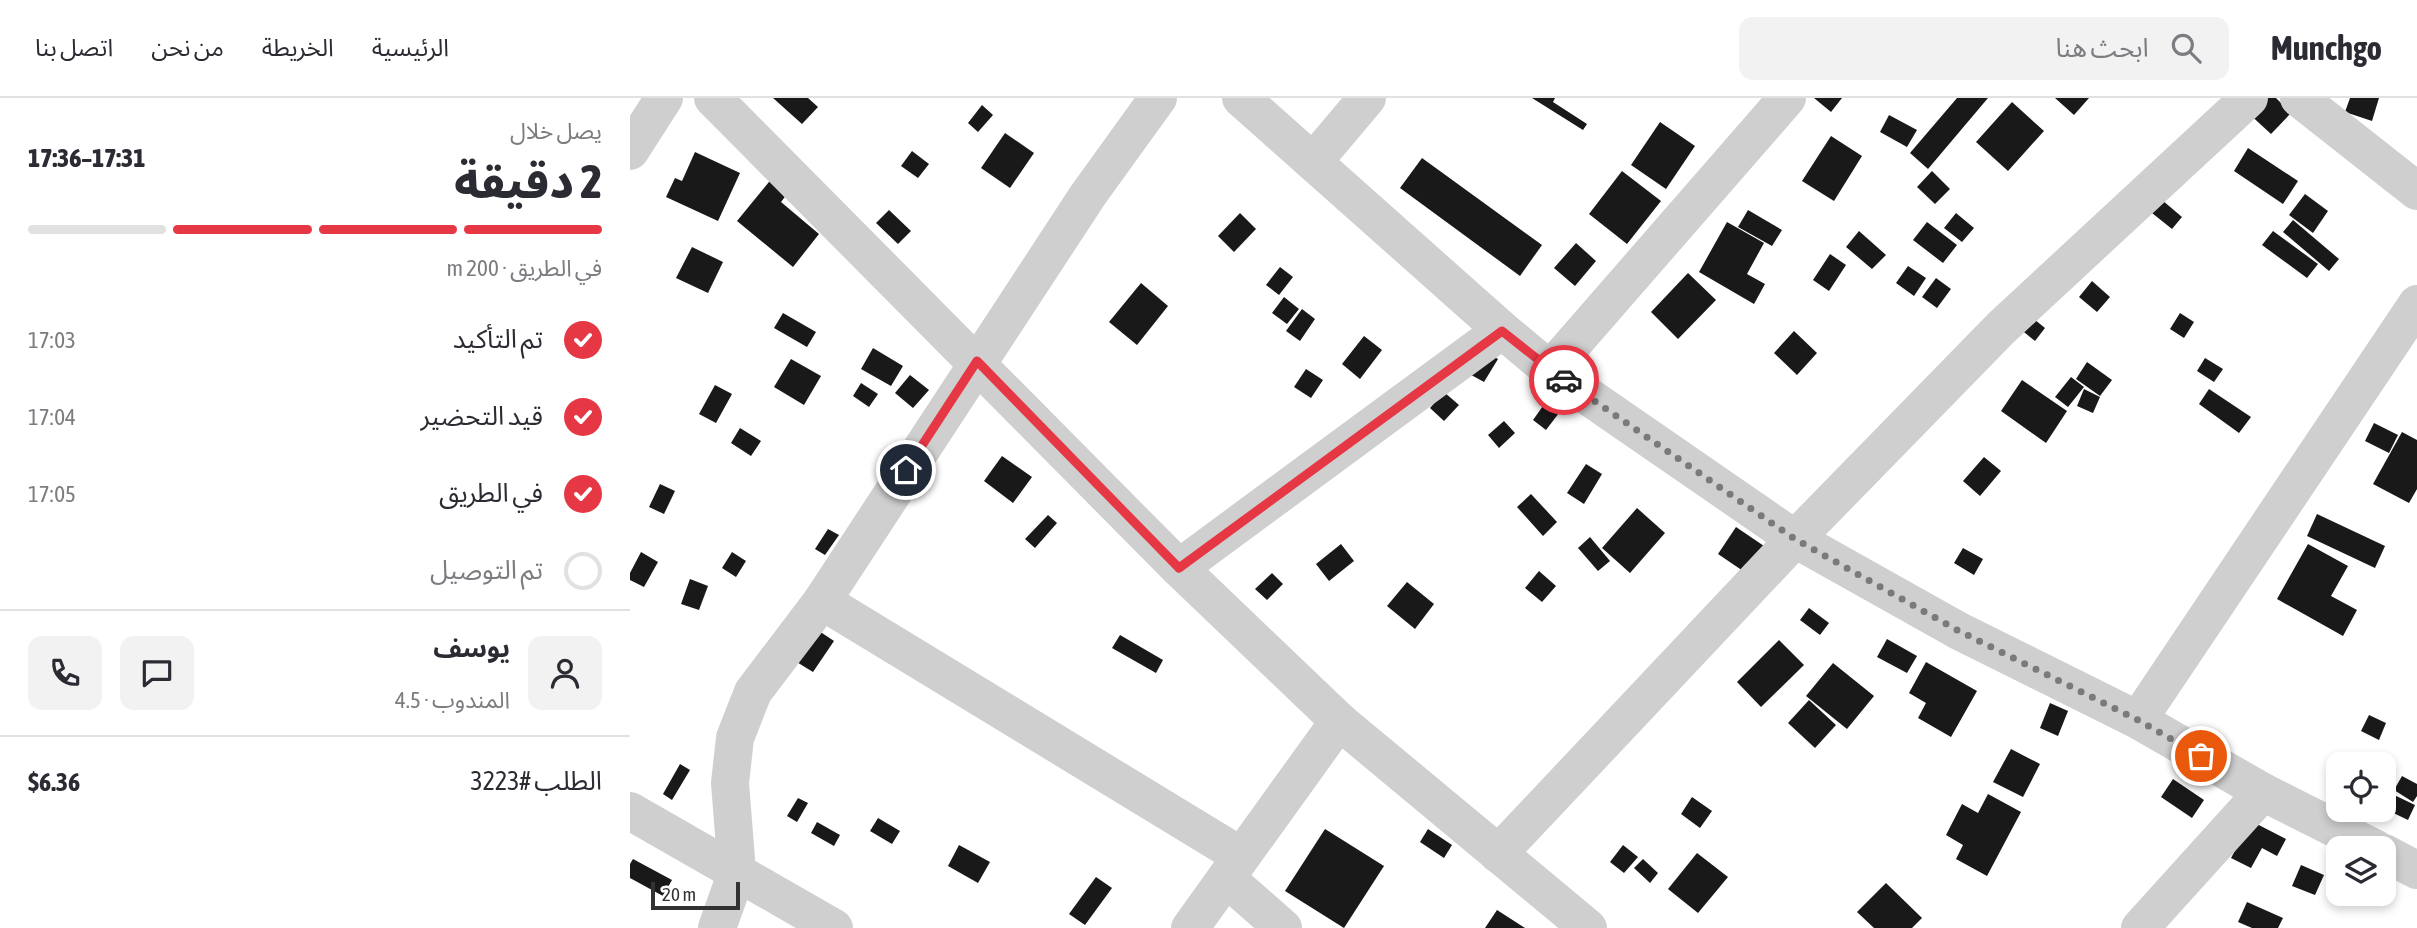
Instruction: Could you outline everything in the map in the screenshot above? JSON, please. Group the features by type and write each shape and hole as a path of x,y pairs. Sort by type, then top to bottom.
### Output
{"street":[{"path":"630,151 664,98"},
{"path":"713,98 977,361 1179,568 1339,721 1588,928"},
{"path":"717,928 737,872 730,783 735,738 753,692 822,601 977,361 1088,195 1158,98"},
{"path":"1241,98 1502,331 1550,370 1795,539 1959,631 2138,720 2263,792 2399,855"},
{"path":"1312,162 1367,98"},
{"path":"1550,370 1787,98"},
{"path":"2299,98 2417,191"},
{"path":"1499,855 1795,539 2001,327 2229,104"},
{"path":"2138,720 2417,304"},
{"path":"1179,568 1502,331"},
{"path":"822,601 1234,867 1283,928"},
{"path":"1190,928 1339,721"},
{"path":"2140,928 2263,792"},
{"path":"630,811 834,928"}],"building":[{"path":"773,98 808,98 818,107 802,124"},
{"path":"1532,98 1555,98 1553,102 1587,124 1583,130"},
{"path":"1814,98 1842,98 1831,112"},
{"path":"1957,98 1988,98 1928,169 1910,153"},
{"path":"2055,98 2089,98 2074,115"},
{"path":"2259,98 2276,98 2291,113 2271,134 2246,111"},
{"path":"2350,98 2379,98 2372,121 2345,112"},
{"path":"2012,102 2044,131 2008,171 1976,142"},
{"path":"982,105 993,115 978,132 968,123"},
{"path":"1889,115 1917,130 1907,147 1880,132"},
{"path":"1660,122 1695,146 1666,189 1631,165"},
{"path":"1005,133 1034,153 1010,188 981,168"},
{"path":"1831,136 1862,156 1834,201 1802,181"},
{"path":"2248,148 2298,181 2283,204 2234,171"},
{"path":"912,151 929,164 918,178 901,166"},
{"path":"695,152 740,173 718,221 666,197 675,178 682,181"},
{"path":"1422,158 1542,245 1520,276 1400,188"},
{"path":"1622,171 1661,201 1627,244 1589,214"},
{"path":"1932,171 1950,189 1935,204 1917,187"},
{"path":"773,177 790,190 781,202 819,234 793,267 737,221"},
{"path":"2305,194 2328,211 2313,233 2289,215"},
{"path":"2162,200 2182,217 2172,229 2152,213"},
{"path":"889,210 911,231 898,244 876,223"},
{"path":"1748,210 1782,230 1772,246 1738,227"},
{"path":"1240,213 1256,229 1234,252 1218,236"},
{"path":"1956,213 1974,228 1962,242 1944,228"},
{"path":"2293,220 2339,259 2329,271 2283,232"},
{"path":"1727,222 1764,243 1747,274 1765,284 1754,304 1699,272"},
{"path":"1927,222 1957,245 1943,263 1913,240"},
{"path":"1859,231 1886,255 1872,269 1846,247"},
{"path":"2273,231 2318,264 2307,278 2262,245"},
{"path":"1576,243 1596,261 1575,286 1554,268"},
{"path":"692,247 723,262 708,293 676,278"},
{"path":"1830,254 1846,265 1829,291 1813,280"},
{"path":"1908,266 1926,278 1914,296 1896,283"},
{"path":"1280,267 1293,277 1279,295 1266,285"},
{"path":"1688,273 1716,300 1678,339 1651,312"},
{"path":"1936,278 1951,289 1937,308 1922,297"},
{"path":"2092,281 2110,297 2097,312 2079,297"},
{"path":"1141,283 1168,306 1137,345 1109,322"},
{"path":"1284,297 1299,309 1287,324 1272,313"},
{"path":"1302,309 1315,319 1300,341 1286,331"},
{"path":"783,313 816,332 807,347 774,328"},
{"path":"2180,313 2194,322 2184,338 2170,329"},
{"path":"2029,315 2045,328 2035,341 2019,328"},
{"path":"1794,331 1817,353 1797,375 1774,353"},
{"path":"1364,336 1382,350 1360,379 1342,364"},
{"path":"873,348 903,366 891,386 861,369"},
{"path":"1478,348 1498,359 1484,382 1464,371"},
{"path":"2205,358 2223,369 2214,382 2197,371"},
{"path":"791,359 821,376 804,405 774,387"},
{"path":"2087,362 2112,380 2100,396 2076,379"},
{"path":"1306,369 1323,380 1311,398 1294,387"},
{"path":"910,375 929,390 913,408 895,393"},
{"path":"2071,377 2084,387 2068,407 2055,397"},
{"path":"2022,380 2067,411 2046,443 2001,411"},
{"path":"861,383 878,394 869,407 853,396"},
{"path":"715,385 732,394 716,423 699,414"},
{"path":"2084,389 2100,397 2093,413 2077,406"},
{"path":"2209,389 2251,417 2239,433 2199,404"},
{"path":"1444,392 1459,405 1444,421 1430,408"},
{"path":"1548,399 1562,409 1546,430 1533,420"},
{"path":"1504,421 1515,433 1499,448 1488,435"},
{"path":"2374,423 2398,435 2389,453 2365,441"},
{"path":"740,428 761,441 751,456 731,443"},
{"path":"2402,432 2417,440 2417,489 2409,503 2373,484"},
{"path":"1002,456 1032,477 1013,503 984,481"},
{"path":"1984,457 2001,471 1980,496 1963,481"},
{"path":"1586,464 1602,474 1584,504 1567,493"},
{"path":"660,484 675,491 664,514 649,507"},
{"path":"1531,494 1557,522 1543,536 1517,507"},
{"path":"1637,508 1665,533 1630,573 1602,548"},
{"path":"2317,514 2385,546 2375,568 2307,536"},
{"path":"1048,515 1057,523 1035,548 1025,539"},
{"path":"1736,527 1764,546 1746,573 1718,554"},
{"path":"828,529 839,535 825,555 815,549"},
{"path":"1590,537 1610,561 1598,571 1578,548"},
{"path":"1341,544 1354,561 1329,581 1316,564"},
{"path":"2308,544 2348,566 2331,596 2357,610 2343,636 2277,599"},
{"path":"1963,548 1983,559 1974,575 1954,563"},
{"path":"641,552 658,562 644,587 630,580 630,573"},
{"path":"732,552 746,561 736,577 722,568"},
{"path":"1539,571 1556,586 1542,602 1525,588"},
{"path":"1272,573 1283,584 1267,600 1255,589"},
{"path":"690,579 708,586 699,610 681,604"},
{"path":"1407,582 1434,604 1415,629 1387,606"},
{"path":"1809,608 1829,623 1820,635 1800,620"},
{"path":"816,629 834,641 813,672 795,661"},
{"path":"1120,635 1163,660 1156,673 1112,648"},
{"path":"1887,639 1917,656 1907,673 1877,657"},
{"path":"1779,640 1804,665 1761,707 1737,682"},
{"path":"1926,662 1977,691 1951,737 1918,718 1926,703 1909,693"},
{"path":"1833,663 1874,696 1847,729 1806,696"},
{"path":"1809,700 1836,725 1815,748 1788,723"},
{"path":"2050,703 2068,711 2058,736 2040,728"},
{"path":"2369,715 2386,723 2379,740 2361,731"},
{"path":"2011,749 2040,764 2023,797 1993,782"},
{"path":"680,764 690,770 672,800 663,794"},
{"path":"2402,776 2417,784 2417,796 2413,802 2396,791"},
{"path":"2173,779 2204,800 2192,818 2161,797"},
{"path":"1988,794 2021,812 1987,876 1956,859 1963,845 1946,835 1962,804 1978,813"},
{"path":"2396,796 2415,805 2408,820 2396,814"},
{"path":"1692,797 1712,811 1700,828 1681,814"},
{"path":"798,798 808,803 797,822 787,816"},
{"path":"878,818 900,831 892,844 870,831"},
{"path":"2251,821 2286,839 2277,856 2262,848 2251,868 2231,858"},
{"path":"817,822 840,835 834,846 811,833"},
{"path":"1325,829 1384,866 1344,928 1285,891"},
{"path":"1428,829 1452,845 1444,858 1420,842"},
{"path":"959,845 990,862 978,883 948,866"},
{"path":"1623,845 1638,857 1624,873 1610,862"},
{"path":"1697,853 1728,877 1698,913 1668,889"},
{"path":"633,859 672,880 663,896 630,878 630,864"},
{"path":"1643,859 1658,873 1650,883 1634,868"},
{"path":"2301,865 2324,875 2315,895 2292,886"},
{"path":"1096,877 1112,888 1085,925 1069,914"},
{"path":"1886,883 1922,918 1912,928 1874,928 1857,912"},
{"path":"2247,902 2283,918 2278,928 2252,928 2238,922"},
{"path":"1497,910 1525,928 1485,928"}],"way so far":[{"path":"1564,380 1795,539 1959,631 2138,720 2201,756"}],"route":[{"path":"906,470 977,361 1179,568 1502,331 1564,380"}]}
